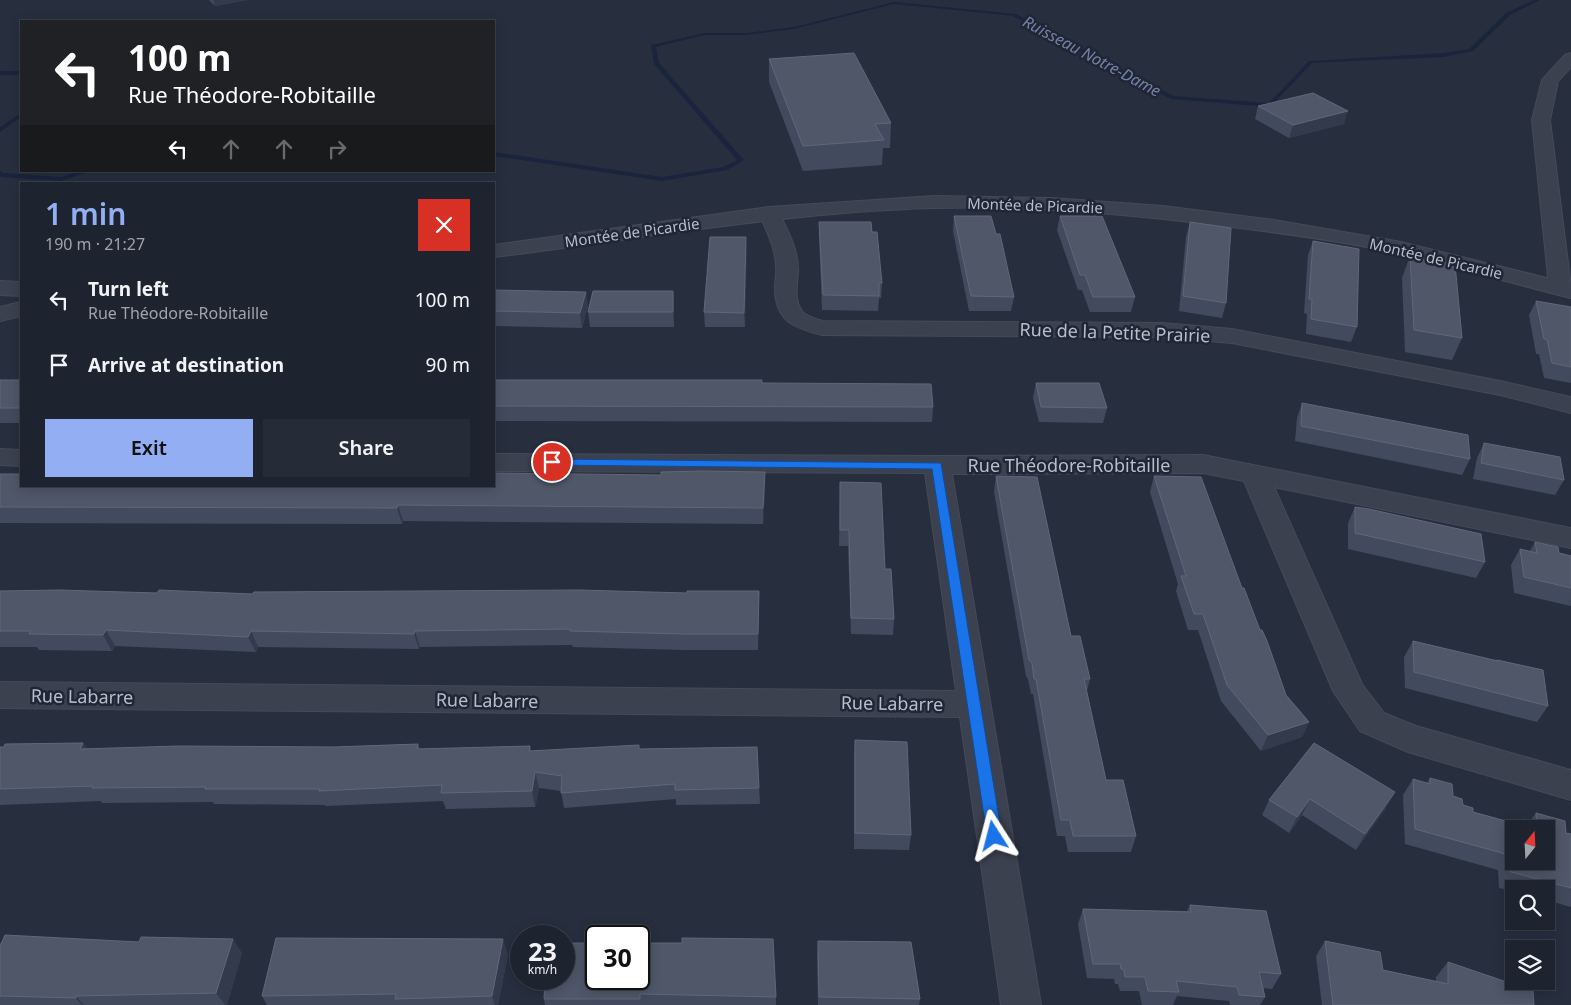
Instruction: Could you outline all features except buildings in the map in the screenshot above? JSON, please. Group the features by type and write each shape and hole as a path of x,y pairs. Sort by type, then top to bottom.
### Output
{"street":[{"path":"1565,289 1541,120 1550,80 1571,58"},
{"name":"Montée de Picardie","path":"495,251 769,213 935,202 1051,204 1163,212 1274,226 1401,248 1565,289"},
{"name":"Rue de la Petite Prairie","path":"769,213 784,248 788,266 786,287 788,310 800,323 822,328 1162,330 1232,336 1508,390 1571,405"},
{"path":"0,288 20,289"},
{"path":"0,314 20,309"},
{"path":"0,458 20,458"},
{"name":"Rue Théodore-Robitaille","path":"495,462 937,465 1203,464 1571,538"},
{"path":"937,465 1021,1005"},
{"path":"1254,473 1349,691 1372,722 1408,738 1571,785"},
{"name":"Rue Labarre","path":"0,695 974,704"}],"waterway":[{"name":"Ruisseau Notre-Dame","path":"495,154 662,179 725,169 741,160 656,63 653,46 704,34 746,34 794,28 894,3 1014,15 1173,98 1270,105 1311,62 1444,55 1471,50 1508,14 1538,0"},
{"name":"Ruisseau Notre-Dame","path":"0,73 20,73"},
{"name":"Ruisseau Notre-Dame","path":"0,130 20,116"},
{"name":"Ruisseau Notre-Dame","path":"0,173 2,175 61,179 84,172"}],"route":[{"path":"552,462 937,465 994,836"}]}
